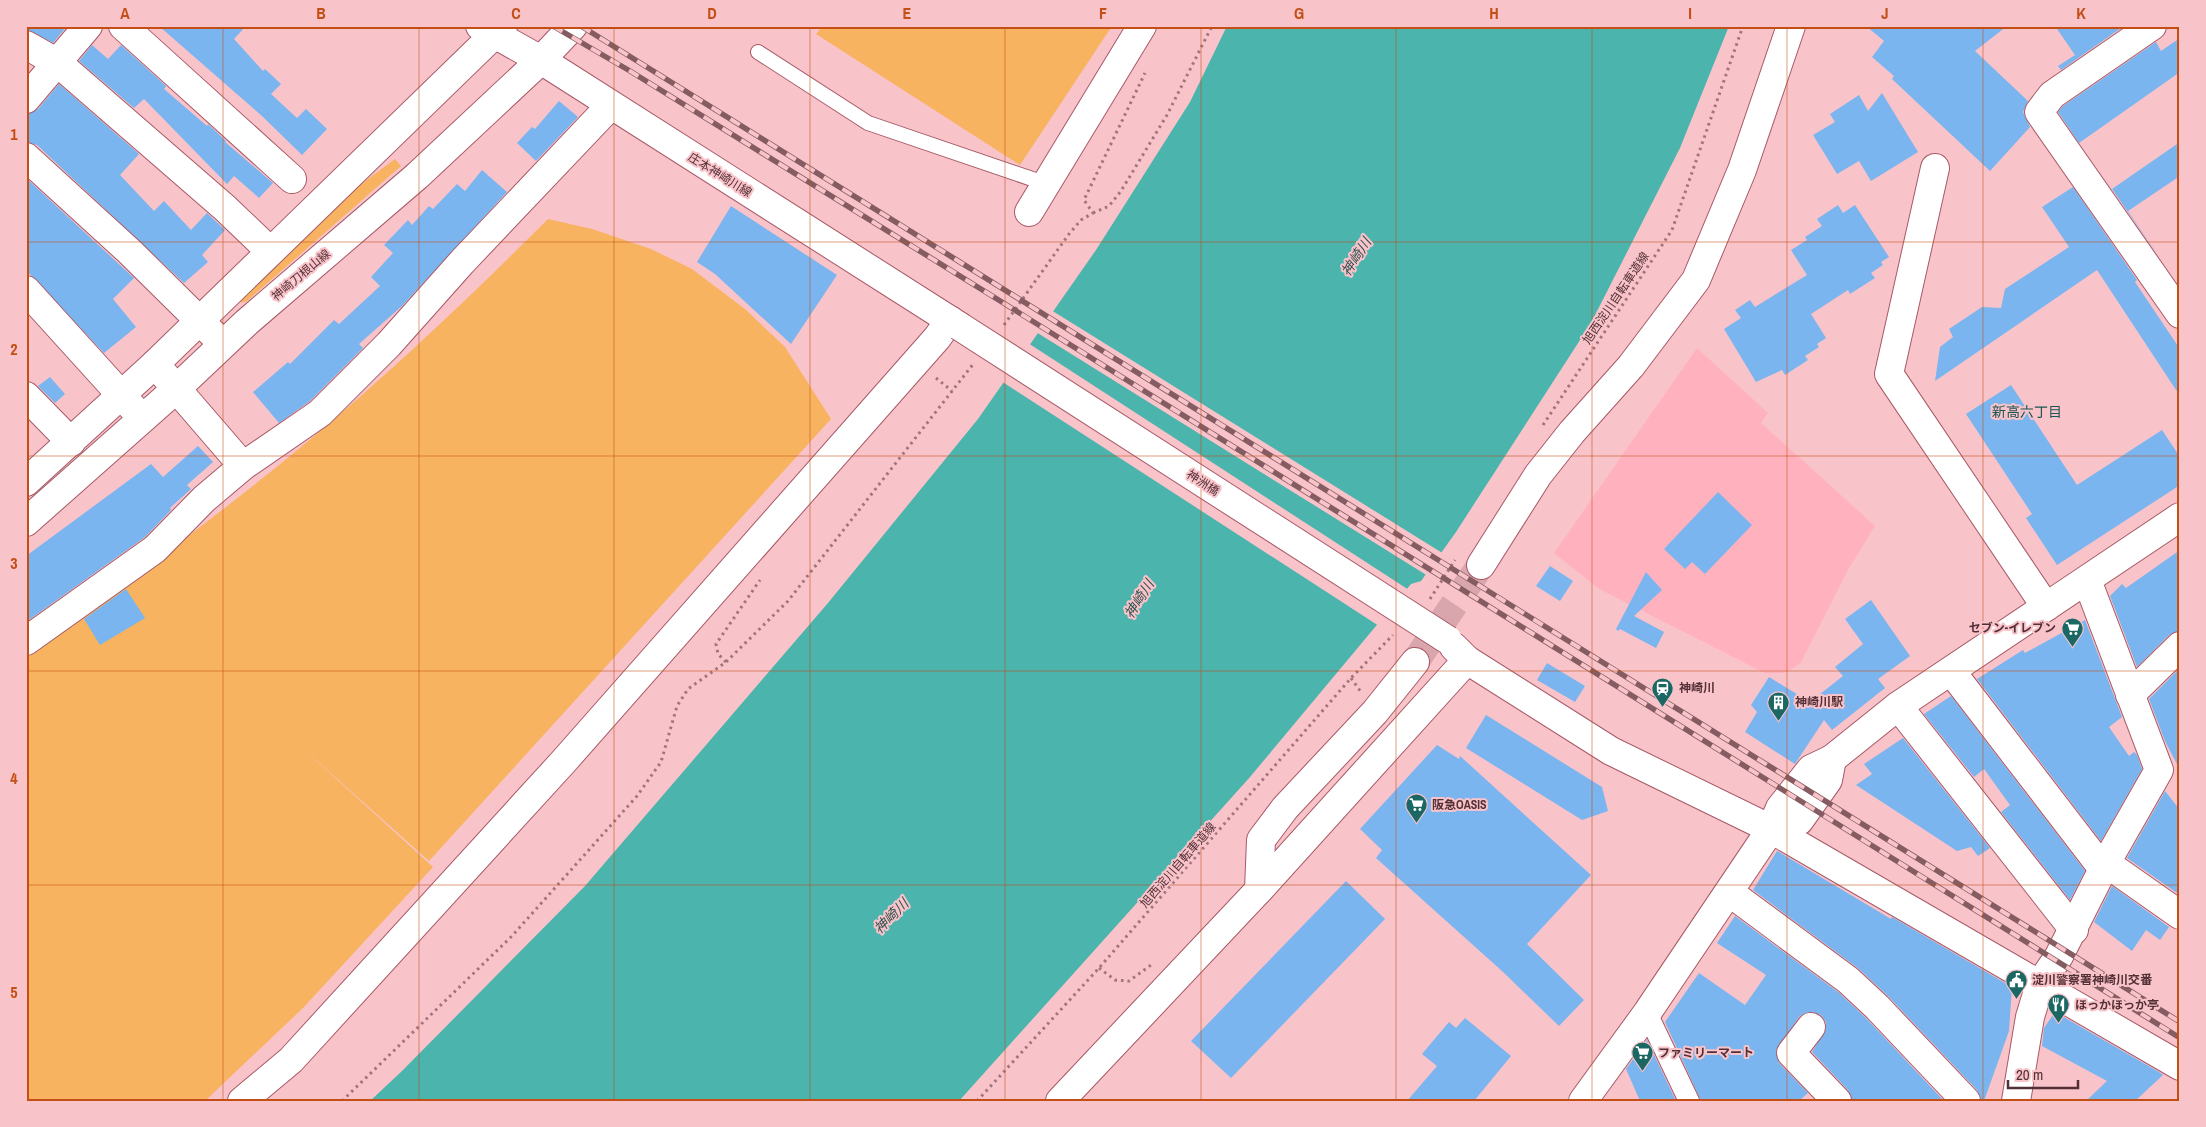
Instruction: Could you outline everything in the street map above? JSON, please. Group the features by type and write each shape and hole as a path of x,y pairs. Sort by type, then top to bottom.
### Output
{"street":[{"path":"26,99 88,26"},
{"path":"123,26 292,179"},
{"name":"神崎刀根山線","path":"26,522 175,390 223,344 417,176 541,60 572,26"},
{"path":"1029,212 1142,26"},
{"path":"1481,565 1538,475 1572,432 1631,366 1696,280 1742,170 1791,26"},
{"path":"2152,26 2052,95 2039,112 2180,314"},
{"path":"26,482 155,364 493,29"},
{"name":"庄本神崎川線","path":"493,29 954,323"},
{"path":"26,45 58,63 226,208 270,251"},
{"path":"26,641 155,549 204,499 243,466 320,413 389,344 462,262 611,105"},
{"path":"26,157 130,252 223,344"},
{"path":"1935,168 1889,374 2046,607"},
{"path":"26,290 142,418"},
{"path":"242,1101 291,1060 557,769 937,338 954,323"},
{"name":"神洲橋","path":"954,323 1448,640 1467,660 1611,751 1771,829 2180,1066"},
{"path":"155,364 175,390 243,466"},
{"path":"26,396 71,442"},
{"path":"1591,1096 1771,829 1780,808 1810,769 1832,759 1898,706 2180,517"},
{"path":"2016,1101 2030,1017 2040,984 2060,956 2104,866 2158,770 2086,580"},
{"path":"2130,695 2180,646"},
{"path":"1060,1101 1258,890 1467,660"},
{"path":"1258,890 1260,840 1285,808 1375,712 1416,662"},
{"path":"1951,671 2104,866 2179,914"},
{"path":"1898,706 2074,930"},
{"path":"1728,892 1848,980 1877,1007 1966,1101"},
{"path":"1646,1013 1689,1101"},
{"path":"1811,1028 1791,1053 1827,1098"}],"lane":[{"path":"758,52 868,123 1047,184"}],"path":[{"path":"1001,329 1081,220 1109,206 1121,191 1167,115 1212,26"},
{"name":"旭西淀川自転車道線","path":"1540,428 1672,230 1742,26"},
{"path":"1094,213 1084,200 1148,68"},
{"path":"342,1101 512,936 637,796 661,762 677,706 688,689 726,662 788,601 977,360"},
{"path":"930,384 936,378 952,392"},
{"name":"旭西淀川自転車道線","path":"977,1101 1099,968 1351,678 1390,638"},
{"path":"1099,968 1115,980 1129,981 1142,973 1156,960"}],"shaded area":[{"path":"823,26 1112,26 1020,165 816,34"},
{"path":"395,159 401,166 247,301 241,303 241,298 353,190"},
{"path":"548,219 592,229 651,249 692,269 745,309 785,347 831,419 429,861 297,743 433,867 303,1008 205,1101 26,1101 26,654 169,551 307,442 430,333"},
{"path":"1697,348 1768,413 1761,423 1875,526 1849,568 1800,664 1784,673 1765,673 1599,589 1554,553"}],"water":[{"name":"神崎川","path":"1227,26 1729,26 1680,148 1591,323 1456,532 1421,581 1411,584 1250,777 959,1101 370,1101 585,886 828,603 978,419 1096,250 1190,102"}],"pier":[{"path":"1051,310 1444,554 1428,576 1036,332"},
{"path":"1028,343 1409,590 1379,626 1001,381"}],"building":[{"path":"26,26 67,26 53,43 26,29"},
{"path":"159,26 246,26 234,39 263,71 265,69 281,84 271,94 297,118 306,109 327,129 302,155 262,116"},
{"path":"1866,26 2007,26 1975,51 2028,101 2023,112 2030,127 1990,171 1892,79 1894,76 1872,57 1884,41"},
{"path":"2055,26 2124,26 2061,70 2058,66 2075,55"},
{"path":"2180,38 2180,72 2079,143 2058,112 2063,106 2156,42 2161,51"},
{"path":"92,45 108,59 121,45 166,86 164,89 207,126 208,124 225,142 273,183 259,198 234,176 227,184 144,99 134,108 79,61"},
{"path":"59,84 139,154 120,175 154,211 164,201 191,230 207,213 225,230 202,255 208,262 184,283 37,145 26,142 26,114 38,109"},
{"path":"1882,93 1918,152 1871,181 1859,161 1837,174 1813,135 1835,122 1830,114 1859,95 1868,111"},
{"path":"559,101 578,117 536,161 517,143 532,127 535,129"},
{"path":"2180,142 2180,176 2128,211 2163,263 2112,189"},
{"path":"482,170 507,192 402,306 359,344 363,348 310,401 279,423 253,392 288,362 290,364 334,320 339,324 380,286 371,277 393,253 384,245 408,220 412,225 429,206 433,209 457,184 465,191"},
{"path":"26,178 134,278 113,299 136,327 104,353 26,270"},
{"path":"2073,187 2137,280 2135,282 2180,349 2180,396 2097,270 1935,381 1940,347 1953,337 1949,329 1982,307 2001,308 2005,289 2069,247 2042,207"},
{"path":"1838,205 1843,213 1855,205 1889,257 1881,262 1883,265 1871,273 1875,278 1850,294 1848,290 1811,314 1826,338 1817,344 1819,347 1805,356 1808,360 1785,375 1782,370 1756,382 1724,329 1741,318 1735,310 1750,300 1755,307 1807,275 1791,250 1807,240 1805,237 1822,226 1817,219"},
{"path":"731,206 837,275 791,344 715,274 697,262"},
{"path":"50,377 65,394 55,403 38,386"},
{"path":"2011,385 2077,485 2162,430 2180,457 2180,485 2057,565 2026,518 2032,514 1966,414"},
{"path":"198,446 213,462 187,485 191,489 170,508 171,510 145,537 26,622 26,556 151,464 163,477"},
{"path":"1718,492 1752,525 1705,574 1692,562 1685,569 1664,549"},
{"path":"2180,550 2180,631 2169,635 2137,667 2110,596 2122,584 2126,588"},
{"path":"1550,566 1573,581 1560,601 1536,586"},
{"path":"1646,572 1662,590 1634,616 1664,632 1656,648 1620,629 1618,631 1616,629"},
{"path":"126,589 145,618 100,645 84,619"},
{"path":"1871,600 1910,656 1878,679 1885,688 1832,730 1824,720 1795,764 1745,732 1757,712 1751,705 1769,677 1810,702 1843,676 1835,667 1863,644 1845,619"},
{"path":"2085,620 2122,717 2109,727 2129,756 2134,752 2137,755 2142,769 2101,841 1977,679 2023,650 2025,653"},
{"path":"1547,663 1585,686 1575,702 1537,680"},
{"path":"2180,668 2180,770 2165,741 2149,699"},
{"path":"1951,696 2085,871 2070,900 2001,812 2010,805 1984,769 1974,777 1924,714"},
{"path":"1486,715 1602,787 1608,811 1582,820 1466,748"},
{"path":"1903,738 1990,848 1978,856 1971,847 1957,851 1856,785 1872,774 1864,764"},
{"path":"1437,745 1459,759 1460,756 1591,875 1527,944 1584,1000 1559,1026 1502,971 1376,858 1382,850 1360,829"},
{"path":"2165,791 2180,810 2180,895 2127,858"},
{"path":"1777,851 1891,919 1892,917 2012,987 2009,1031 1984,1101 1981,1101 1977,1090 1888,996 1859,969 1753,890"},
{"path":"1346,881 1385,919 1231,1078 1191,1041"},
{"path":"2112,886 2169,927 2160,940 2146,930 2132,951 2094,922"},
{"path":"1735,916 1838,992 1866,1018 1944,1101 1852,1101 1848,1090 1812,1052 1826,1029 1826,1022 1821,1015 1813,1012 1805,1013 1799,1017 1776,1051 1779,1063 1808,1093 1799,1101 1701,1101 1665,1022 1699,973 1745,1005 1766,975 1717,943"},
{"path":"2055,1012 2163,1075 2135,1101 2086,1101 2107,1081 2042,1046 2044,1028"},
{"path":"1465,1018 1511,1056 1474,1101 1407,1101 1437,1066 1422,1054 1449,1022 1456,1028"},
{"path":"1647,1040 1676,1101 1640,1101 1626,1069"}],"tunnel":[{"path":"1415,662 1481,565"}],"railway":[{"path":"553,26 630,71 997,299 2180,1038"},
{"path":"581,26 2180,1022"}],"place":[{"name":"セブン-イレブン","path":"2072,647"},
{"name":"神崎川","path":"1663,707"},
{"name":"神崎川駅","path":"1779,721"},
{"name":"阪急OASIS","path":"1416,824"},
{"name":"淀川警察署神崎川交番","path":"2016,999"},
{"name":"ほっかほっか亭","path":"2059,1024"},
{"name":"ファミリーマート","path":"1642,1072"}],"district":[{"name":"新高六丁目","path":"2027,412"}]}
